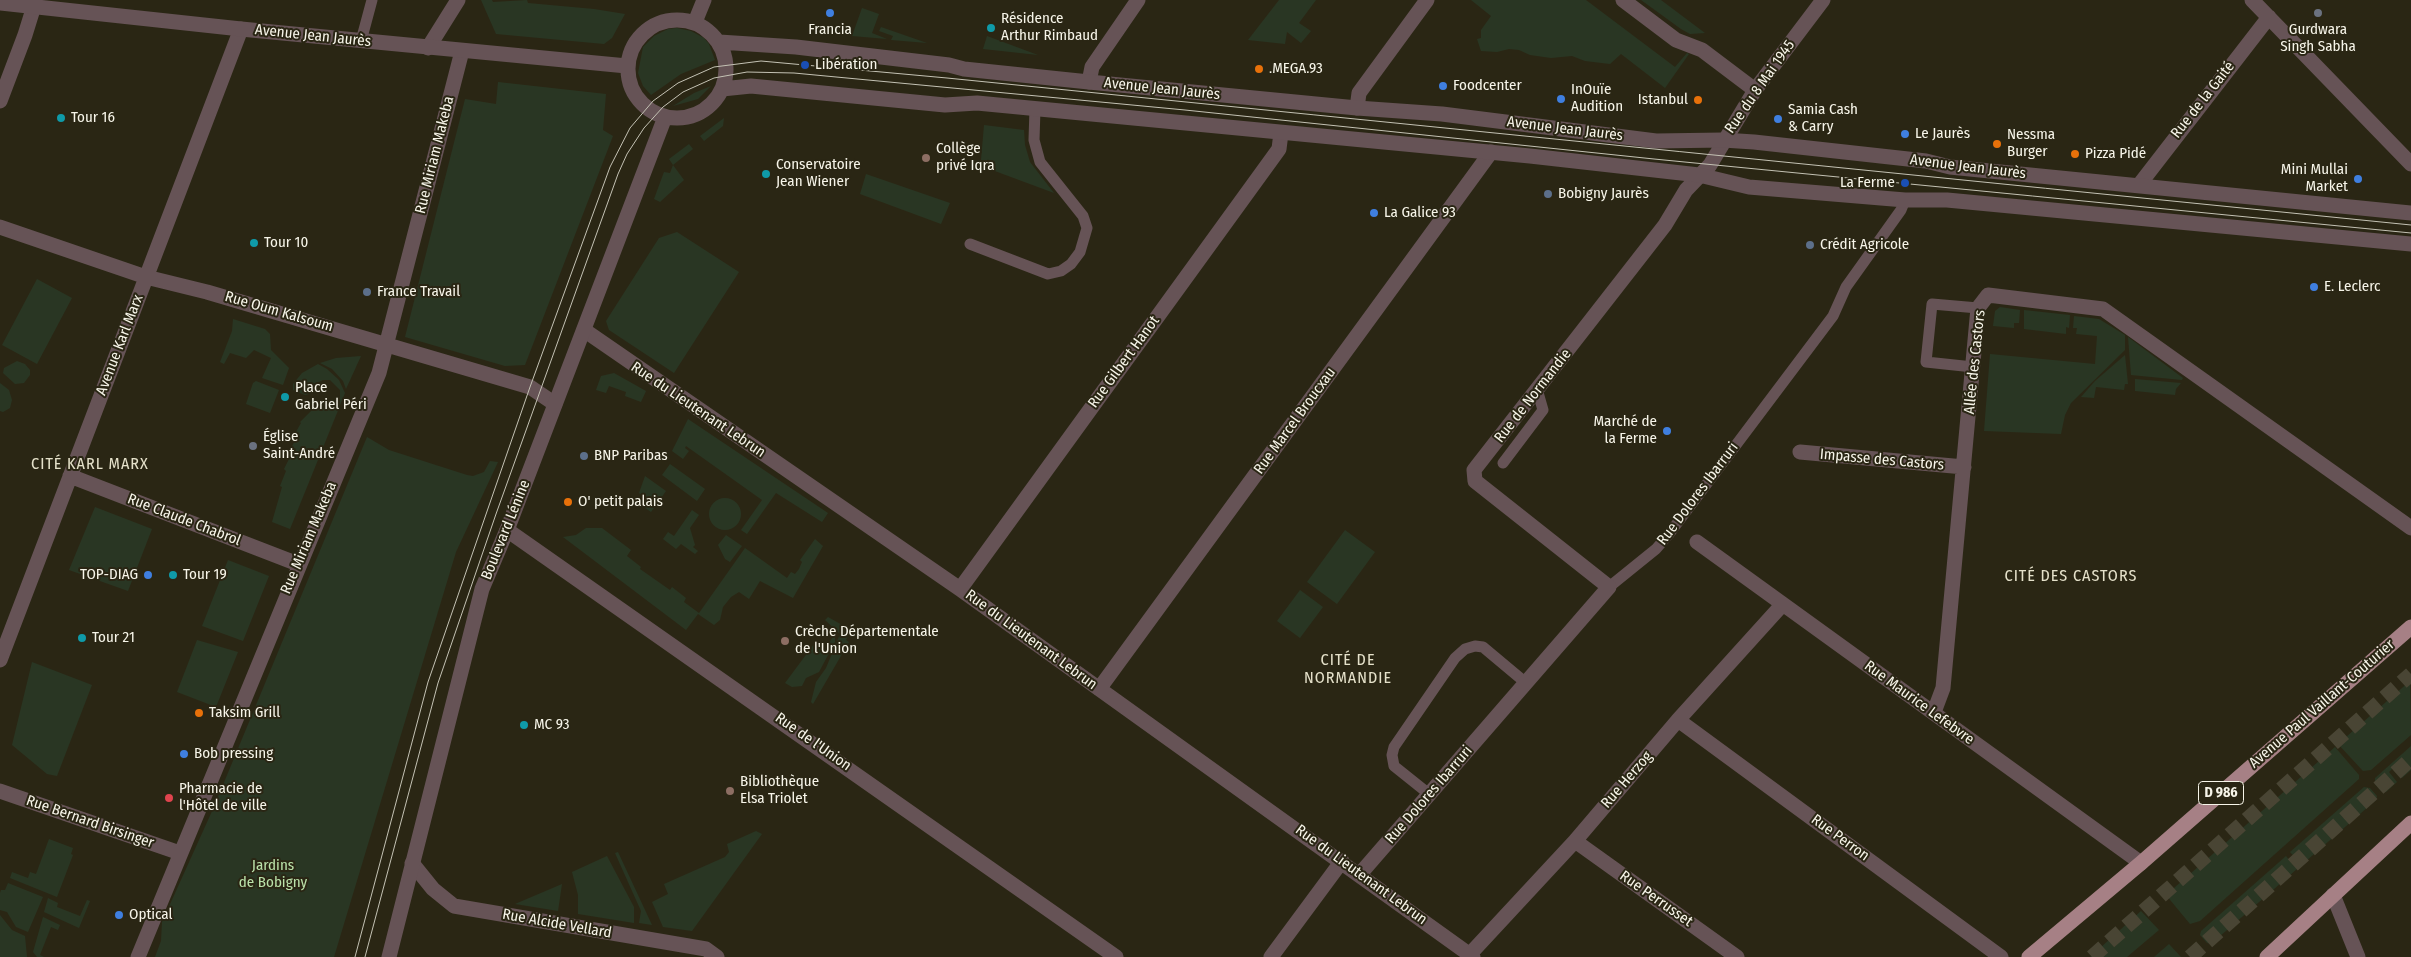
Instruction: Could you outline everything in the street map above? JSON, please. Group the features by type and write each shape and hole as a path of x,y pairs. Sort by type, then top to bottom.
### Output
{"main road":[{"name":"Avenue Paul Vaillant-Couturier","path":"2029,957 2141,863 2411,626"},
{"path":"2267,957 2411,823"}],"street":[{"path":"428,48 458,0"},
{"path":"695,22 704,0"},
{"path":"1090,82 1092,67 1138,0"},
{"path":"1357,108 1359,93 1427,0"},
{"path":"1623,0 1676,40 1702,50 1755,90"},
{"name":"Rue du 8 Mai 1945","path":"1699,175 1710,165 1723,140 1755,90 1823,0"},
{"path":"2252,0 2411,164"},
{"name":"Avenue Jean Jaurès","path":"0,3 428,48 627,66"},
{"path":"0,101 34,6"},
{"name":"Rue de la Gaité","path":"2138,185 2269,17"},
{"path":"676,19 695,22 709,30 719,42 727,64 727,75 722,89 713,103 699,114 682,118 665,117 647,108 635,96 629,81 627,66 632,48 643,33 658,22 676,19"},
{"name":"Avenue Karl Marx","path":"0,660 241,29"},
{"name":"Avenue Jean Jaurès","path":"719,42 806,48 949,64 964,69 1090,82 1357,108 1442,114 1656,141 1723,140 1926,161 1950,167 2411,213"},
{"name":"Rue Miriam Makeba","path":"138,957 298,564 379,373 462,51"},
{"name":"Avenue Jean Jaurès","path":"722,89 751,86 945,105 977,103 1491,152 1699,175 1749,187 1906,200 1947,200 2411,244"},
{"name":"Boulevard Lénine","path":"389,957 482,589 507,530 665,117"},
{"name":"Rue Gilbert Hanot","path":"960,589 1279,148 1281,133"},
{"name":"Rue Marcel Broucxau","path":"1099,689 1491,152"},
{"name":"Rue de Normandie","path":"1608,587 1475,481 1474,470 1666,225 1686,190 1699,175"},
{"name":"Rue Oum Kalsoum","path":"0,227 146,277 207,292 530,387 554,404"},
{"name":"Allée des Castors","path":"1934,712 1943,688 1978,308 1988,295 2103,309 2411,528"},
{"name":"Rue du Lieutenant Lebrun","path":"584,330 960,589 1472,956"},
{"name":"Impasse des Castors","path":"1800,452 1964,467"},
{"name":"Rue Claude Chabrol","path":"70,476 298,564"},
{"name":"Rue de l'Union","path":"507,530 1116,957"},
{"name":"Rue Maurice Lefebvre","path":"1697,542 2141,863"},
{"name":"Rue Dolores Ibarruri","path":"1360,874 1608,587"},
{"name":"Rue Herzog","path":"1472,956 1575,841 1678,720 1782,605"},
{"name":"Rue Perron","path":"1678,720 2001,957"},
{"name":"Rue Bernard Birsinger","path":"0,791 180,853"},
{"name":"Rue Perrusset","path":"1575,841 1737,957"},
{"path":"1271,957 1342,861"},
{"name":"Rue Alcide Vellard","path":"412,863 433,889 454,906 706,949 718,957"},
{"path":"2333,895 2358,957"}],"lane":[{"path":"361,41 372,0"},
{"path":"970,244 1048,274 1061,271 1071,264 1080,252 1087,228 1083,216 1040,162 1034,140 1035,109"},
{"name":"Rue Dolores Ibarruri","path":"1608,587 1656,549 1669,534 1833,316 1846,287 1901,210 1906,200"},
{"path":"1973,367 1926,362 1932,304 1978,308"},
{"path":"1503,463 1543,410 1538,389"},
{"path":"1429,794 1394,766 1392,755 1394,747 1455,658 1465,649 1475,646 1483,647 1526,683"}],"green space":[{"path":"481,0 492,0 493,2 527,0 528,3 625,14 612,38 604,44 496,34"},
{"path":"1279,0 1316,0 1299,23 1311,31 1301,43 1287,32 1285,44 1248,40"},
{"path":"1471,0 1586,0 1675,67 1687,53 1689,54 1665,88 1621,54 1610,64 1585,61 1572,56 1551,58 1530,55 1519,50 1481,51 1477,39 1481,38 1481,30 1491,16"},
{"path":"1641,0 1661,0 1705,33 1690,34"},
{"path":"862,8 879,14 872,33 887,39 852,36"},
{"path":"881,27 927,43 891,40 893,36 879,31"},
{"path":"677,28 691,31 704,38 709,44 715,60 681,74 651,95 643,86 638,73 643,47 654,36 668,29"},
{"path":"987,36 1038,55 983,49"},
{"path":"498,82 606,94 603,130 613,136 525,365 505,366 405,337 465,99 496,104"},
{"path":"711,86 698,99 673,106 694,93"},
{"path":"724,118 723,126 704,141 700,136"},
{"path":"984,125 1024,130 1025,145 1030,162 1054,193 984,167 981,160"},
{"path":"689,144 693,149 673,165 669,159"},
{"path":"673,165 684,180 660,202 654,199 664,172 670,173"},
{"path":"866,174 950,203 941,224 860,194"},
{"path":"677,232 739,272 674,373 609,330 606,321 659,238"},
{"path":"37,279 72,298 37,364 2,345"},
{"path":"2000,307 2020,310 2019,323 2014,323 2014,328 1993,326 1995,311"},
{"path":"2024,310 2070,315 2069,328 2066,327 2066,334 2024,329"},
{"path":"2074,316 2099,319 2125,335 2125,350 2071,403 2065,415 2061,434 1984,431 1990,354 2095,364 2097,336 2076,334 2077,328 2073,328"},
{"path":"233,319 265,329 270,334 271,350 289,368 283,385 262,378 271,358 254,350 246,358 230,353 224,364 220,362 232,331"},
{"path":"2128,337 2183,378 2182,380 2131,375"},
{"path":"2125,355 2128,384 2125,384 2124,390 2096,387 2094,398 2081,397 2095,381"},
{"path":"361,356 346,389 343,381 332,369 320,363 336,358"},
{"path":"17,361 25,364 30,370 30,375 24,383 15,384 3,373 4,368"},
{"path":"318,364 339,380 345,393 340,405 340,390 330,380 323,380 315,384 309,394 305,395 293,390 293,384 302,373"},
{"path":"614,373 646,391 641,402 625,396 626,392 609,386 606,393 596,390 601,376"},
{"path":"2135,379 2181,383 2176,389 2175,395 2135,391"},
{"path":"256,381 279,390 270,413 246,404 253,383"},
{"path":"0,383 9,390 12,400 10,408 3,412 0,411"},
{"path":"327,406 339,408 290,529 272,522 282,487 280,486 286,471 284,469 296,438 293,437 300,422 312,410"},
{"path":"688,419 828,513 822,522 776,493 747,534 741,530 762,500 686,446 685,448 689,451 683,459 672,451"},
{"name":"Jardins de Bobigny","path":"367,437 389,450 467,475 473,476 484,472 490,461 498,462 456,552 334,957 155,957 161,941 162,922 213,809"},
{"path":"670,464 705,489 697,501 662,475"},
{"path":"645,476 666,491 651,512 641,505 646,498 639,493"},
{"path":"725,498 731,499 736,503 740,508 740,520 736,525 731,529 725,530 719,529 714,525 710,520 709,514 710,508 714,503 719,499"},
{"path":"95,507 152,529 128,591 69,570"},
{"path":"692,510 699,515 690,528 695,545 693,547 698,551 695,554 681,544 676,549 663,539 668,532 674,536"},
{"path":"586,528 602,528 631,550 627,556 641,567 640,569 670,590 672,587 686,598 684,602 699,613 745,548 787,578 791,572 795,574 799,569 802,562 800,560 815,539 823,546 793,598 760,581 749,599 739,592 731,597 723,607 720,620 714,625 698,614 686,630 563,537 576,535"},
{"path":"1345,530 1375,552 1337,604 1307,582"},
{"path":"726,535 742,546 730,562 725,559 718,545"},
{"path":"228,560 269,576 243,641 202,626"},
{"path":"1300,590 1323,607 1300,638 1277,621"},
{"path":"828,617 851,630 846,640 849,642 813,704 811,702 816,682 826,668 840,634 825,620"},
{"path":"835,634 835,642 819,672 806,678 802,686 792,687 785,683 817,640 826,647"},
{"path":"197,640 238,652 216,707 177,692"},
{"path":"32,662 92,685 57,776 47,774 12,745"},
{"path":"2410,681 2411,735 2371,770 2363,771 2338,744"},
{"path":"2411,746 2411,770 2402,778 2393,768 2389,772 2397,782 2386,792 2381,791 2375,784 2375,778"},
{"path":"2335,747 2359,775 2359,779 2200,921 2190,924 2166,895"},
{"path":"2364,787 2370,788 2377,796 2376,800 2211,944 2207,943 2200,935 2201,931 2286,856 2294,866 2298,861 2290,852"},
{"path":"756,831 762,834 692,931 663,927 652,902 668,894 664,884 725,857 729,852 727,844"},
{"path":"49,839 73,848 71,854 73,855 57,897 10,878 12,872 28,878 30,872 36,874"},
{"path":"618,852 652,925 639,923 641,911 615,853"},
{"path":"607,856 634,907 634,923 578,914 578,895 572,872"},
{"path":"8,883 43,897 28,932 16,927 7,912 0,910 0,893 1,890 5,890"},
{"path":"562,884 558,911 515,904"},
{"path":"48,898 58,903 57,907 80,916 87,900 90,901 79,928 44,912"},
{"path":"2141,911 2159,930 2127,957 2090,957"},
{"path":"0,915 12,930 25,936 27,957 0,957"},
{"path":"43,917 60,925 58,930 51,927 40,955 44,957 37,957 33,952"},
{"path":"2169,944 2181,957 2154,957"}],"tunnel":[{"path":"2092,957 2411,674"},
{"path":"2190,957 2411,759"}],"tram line":[{"path":"355,957 428,682 530,387 610,167 630,128 653,101 678,83 714,67 761,61 947,78 2411,225"},
{"path":"365,957 438,683 496,514 618,174 627,154 644,128 663,107 683,92 714,78 747,72 794,73 1185,110 1654,159 2411,233"}],"place":[{"name":"Francia","path":"830,13"},
{"name":"Gurdwara Singh Sabha","path":"2318,13"},
{"name":"Résidence Arthur Rimbaud","path":"991,28"},
{"name":"Libération","path":"805,65"},
{"name":".MEGA.93","path":"1259,69"},
{"name":"Foodcenter","path":"1443,86"},
{"name":"InOuïe Audition","path":"1561,99"},
{"name":"Istanbul","path":"1698,100"},
{"name":"Tour 16","path":"61,118"},
{"name":"Samia Cash & Carry","path":"1778,119"},
{"name":"Le Jaurès","path":"1905,134"},
{"name":"Nessma Burger","path":"1997,144"},
{"name":"Pizza Pidé","path":"2075,154"},
{"name":"Collège privé Iqra","path":"926,158"},
{"name":"Conservatoire Jean Wiener","path":"766,174"},
{"name":"Mini Mullai Market","path":"2358,179"},
{"name":"La Ferme","path":"1905,183"},
{"name":"Bobigny Jaurès","path":"1548,194"},
{"name":"La Galice 93","path":"1374,213"},
{"name":"Tour 10","path":"254,243"},
{"name":"Crédit Agricole","path":"1810,245"},
{"name":"E. Leclerc","path":"2314,287"},
{"name":"France Travail","path":"367,292"},
{"name":"Place Gabriel Péri","path":"285,397"},
{"name":"Marché de la Ferme","path":"1667,431"},
{"name":"Église Saint-André","path":"253,446"},
{"name":"BNP Paribas","path":"584,456"},
{"name":"O' petit palais","path":"568,502"},
{"name":"TOP-DIAG","path":"148,575"},
{"name":"Tour 19","path":"173,575"},
{"name":"Tour 21","path":"82,638"},
{"name":"Crèche Départementale de l'Union","path":"785,641"},
{"name":"Taksim Grill","path":"199,713"},
{"name":"MC 93","path":"524,725"},
{"name":"Bob pressing","path":"184,754"},
{"name":"Bibliothèque Elsa Triolet","path":"730,791"},
{"name":"Pharmacie de l'Hôtel de ville","path":"169,798"},
{"name":"Optical","path":"119,915"}],"district":[{"name":"CITÉ KARL MARX","path":"90,465"},
{"name":"CITÉ DES CASTORS","path":"2071,577"},
{"name":"CITÉ DE NORMANDIE","path":"1348,670"}]}
